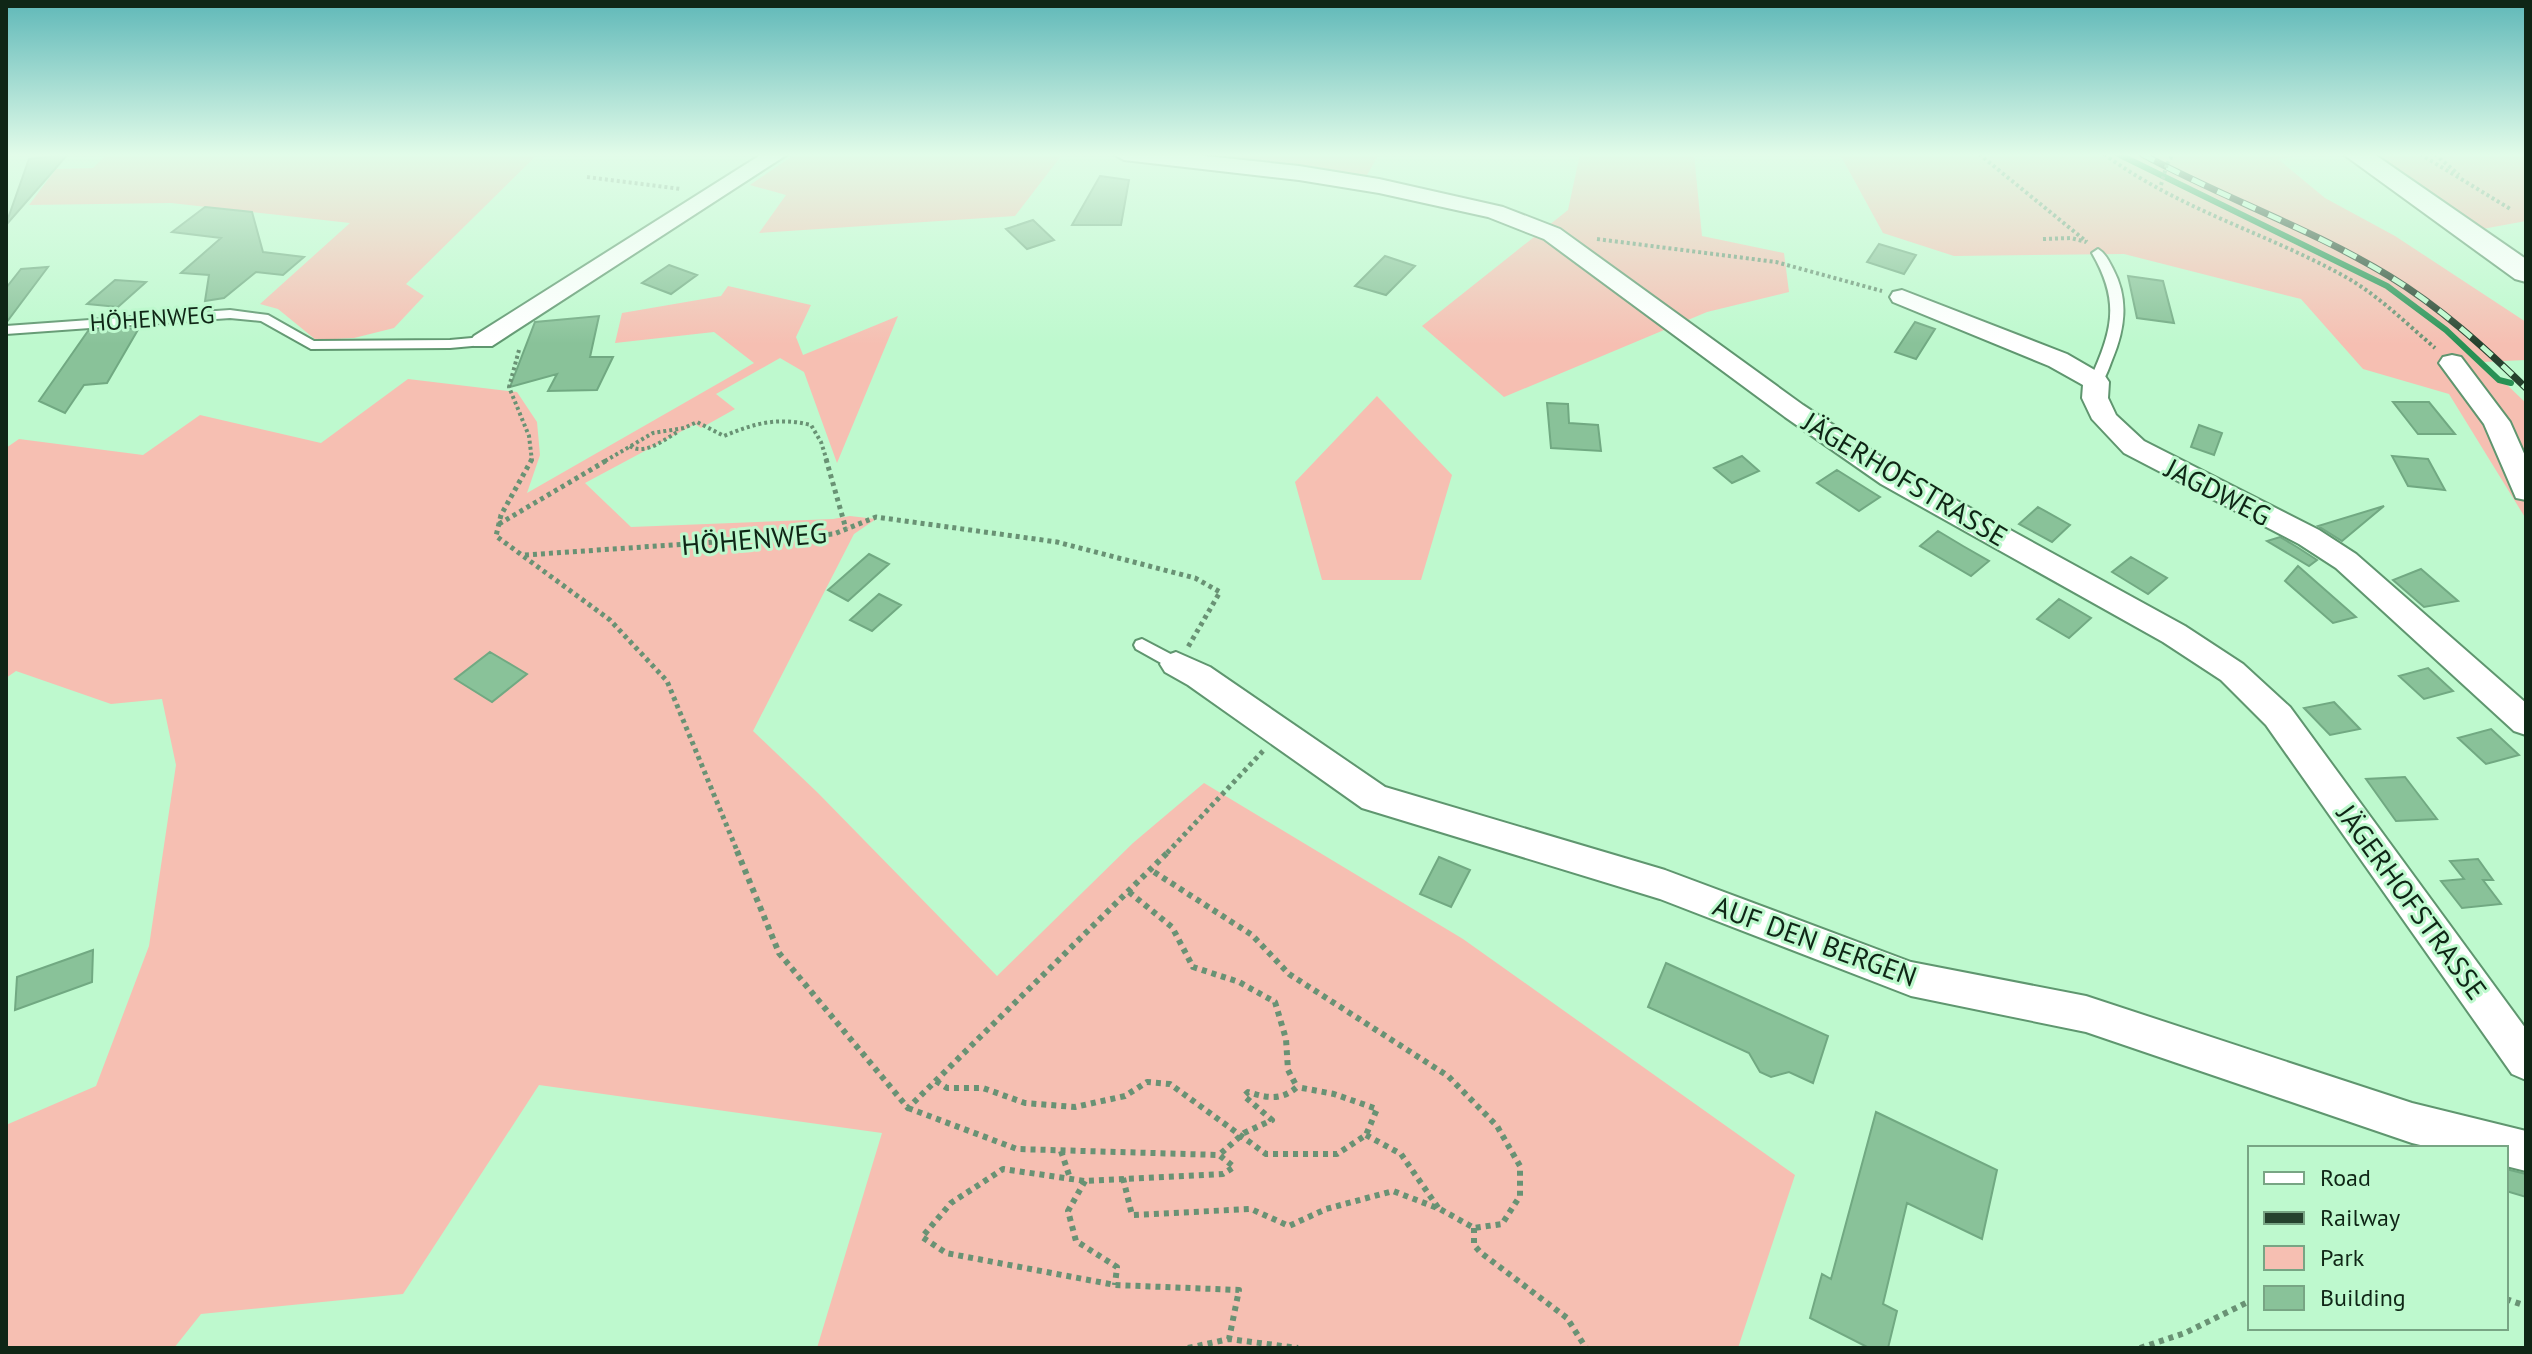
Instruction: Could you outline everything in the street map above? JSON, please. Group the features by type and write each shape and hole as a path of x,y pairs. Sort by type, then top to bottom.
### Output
{"street":[{"path":"483,341 678,217"},
{"name":"JÄGERHOFSTRASSE","path":"1508,217 1552,234 1794,411 1891,477 2174,634 2232,672 2278,716 2526,1061"},
{"path":"2446,217 2526,273"},
{"path":"1902,297 2058,360 2096,382"},
{"path":"2452,363 2497,422 2526,491"},
{"name":"JAGDWEG","path":"2096,382 2095,398 2105,419 2134,447 2309,537 2346,561 2526,722"},
{"name":"AUF DEN BERGEN","path":"1176,664 1374,798 1665,885 1911,979 2086,1014 2412,1123 2506,1146"}],"lane":[{"path":"2096,382 2117,336 2117,293 2110,272 2098,253"},
{"name":"HÖHENWEG","path":"6,330 230,314 264,318 311,345 483,341"},
{"name":"AUF DEN BERGEN","path":"1142,645 1176,664"}],"path":[{"path":"2043,239 2071,238 2087,242 2055,217"},
{"path":"2210,217 2342,275 2372,293 2452,363"},
{"path":"1552,234 1776,262 1902,297"},
{"path":"519,350 509,375 510,394 522,415 530,439 531,464 517,492 501,512 496,536 610,620 667,681 779,953 908,1108 1017,1149 1219,1155 1234,1167 1223,1174 1085,1181 1003,1169 951,1203 922,1237 946,1253 1115,1285 1239,1290 1229,1339"},
{"path":"630,446 636,450 646,449 697,422 719,436 757,420 791,420 811,425 821,442 846,529"},
{"path":"498,525 653,433 684,428"},
{"name":"HÖHENWEG","path":"524,555 834,534 876,517 1057,542 1195,578 1220,592 1176,664"},
{"path":"908,1108 1151,870 1280,733"},
{"path":"1123,1178 1132,1215 1251,1209 1289,1226 1326,1209 1393,1191 1440,1209 1474,1228 1502,1224 1520,1196 1520,1166 1497,1126 1448,1076 1289,974 1252,935 1151,870"},
{"path":"1129,892 1172,927 1193,967 1239,982 1275,1002 1286,1039 1288,1070 1297,1087"},
{"path":"936,1081 947,1088 983,1088 1025,1103 1075,1107 1125,1096 1147,1082 1170,1084 1266,1154 1337,1154 1366,1135 1377,1109 1334,1094 1297,1087"},
{"path":"1219,1155 1241,1136 1272,1120 1244,1096 1248,1092 1271,1100 1286,1098 1297,1087"},
{"path":"1366,1135 1401,1154 1440,1209"},
{"path":"1061,1151 1070,1178"},
{"path":"1085,1181 1068,1211 1076,1241 1117,1267 1115,1285"},
{"path":"1474,1228 1474,1245 1480,1252 1567,1318 1586,1348"},
{"path":"2140,1348 2185,1333 2248,1302"},
{"path":"1188,1348 1229,1339 1298,1348"}],"green space":[{"path":"298,217 474,217 406,284 424,296 394,328 354,338 316,340 278,309 260,304 350,223"},
{"path":"770,217 997,217 759,233"},
{"path":"1559,217 1700,217 1702,236 1784,253 1789,292 1707,312 1504,397 1422,326"},
{"path":"1874,217 2360,217 2395,236 2526,322 2526,360 2483,362 2526,403 2526,519 2449,394 2363,369 2301,299 2124,254 1954,256 1883,233"},
{"path":"2460,217 2526,217 2526,221 2477,230"},
{"path":"728,286 811,305 796,337 803,355 898,316 837,463 804,372 780,358 716,394 735,409 701,428 695,424 585,483 631,527 850,516 876,519 854,534 753,731 997,976 1133,843 1204,783 1463,939 1795,1175 1738,1348 817,1348 882,1133 539,1085 403,1294 201,1314 174,1348 6,1348 6,1125 96,1086 149,946 176,765 162,699 111,704 16,671 6,678 6,448 19,439 143,455 200,415 321,443 408,379 517,392 537,422 540,455 527,493 754,363 714,332 615,343 622,313 721,296"},
{"path":"1377,396 1452,475 1421,580 1322,580 1295,482"}],"building":[{"path":"192,217 253,217 263,252 304,257 283,275 256,272 224,298 205,301 209,275 181,273 221,238 172,232"},
{"path":"1076,217 1122,217 1121,225 1072,225"},
{"path":"1033,220 1054,240 1027,249 1006,229"},
{"path":"1879,244 1916,255 1904,274 1867,262"},
{"path":"1385,256 1415,266 1386,295 1355,286"},
{"path":"669,265 697,275 671,294 642,283"},
{"path":"48,267 6,323 6,288 21,269"},
{"path":"2128,276 2163,281 2174,323 2137,318"},
{"path":"115,280 146,282 118,307 87,304"},
{"path":"599,316 590,357 613,357 597,390 548,391 557,374 510,387 535,322"},
{"path":"1915,322 1935,329 1916,359 1895,352"},
{"path":"139,328 107,383 84,385 65,413 39,401 88,331"},
{"path":"2393,402 2429,402 2455,434 2418,434"},
{"path":"1547,403 1568,404 1569,423 1598,425 1601,451 1551,448"},
{"path":"2199,425 2222,433 2214,455 2191,447"},
{"path":"1742,456 1759,471 1732,483 1714,468"},
{"path":"2392,456 2428,459 2445,490 2408,486"},
{"path":"1837,470 1880,497 1859,511 1817,483"},
{"path":"2384,506 2342,541 2318,526"},
{"path":"2038,507 2070,525 2052,542 2019,524"},
{"path":"1938,531 1989,561 1971,576 1920,546"},
{"path":"2280,537 2317,560 2309,566 2267,541"},
{"path":"869,554 889,564 848,601 828,590"},
{"path":"2131,557 2167,578 2148,594 2112,572"},
{"path":"2298,566 2356,617 2333,623 2285,581"},
{"path":"2421,569 2458,601 2424,607 2393,580"},
{"path":"879,594 901,605 872,631 850,620"},
{"path":"2059,599 2091,618 2069,638 2037,619"},
{"path":"490,652 527,674 492,702 455,679"},
{"path":"2428,668 2453,691 2424,699 2399,676"},
{"path":"2334,702 2360,729 2330,735 2304,708"},
{"path":"2491,729 2519,755 2486,764 2458,738"},
{"path":"2405,777 2437,819 2396,821 2366,779"},
{"path":"1439,857 1470,870 1451,907 1420,894"},
{"path":"2478,859 2493,880 2483,880 2501,904 2462,908 2441,881 2464,879 2450,861"},
{"path":"93,950 92,982 15,1010 17,977"},
{"path":"1666,963 1828,1036 1813,1083 1789,1072 1771,1077 1760,1072 1749,1053 1648,1007"},
{"path":"1876,1112 1997,1170 1982,1239 1907,1203 1883,1304 1897,1311 1888,1348 1869,1348 1810,1318 1822,1274 1831,1279"},
{"path":"2508,1170 2526,1174 2526,1197 2508,1192"}],"waterway":[{"path":"2247,217 2387,286 2446,330 2499,380 2511,383"}],"railway":[{"path":"2273,217 2389,276 2461,328 2526,388"}]}
